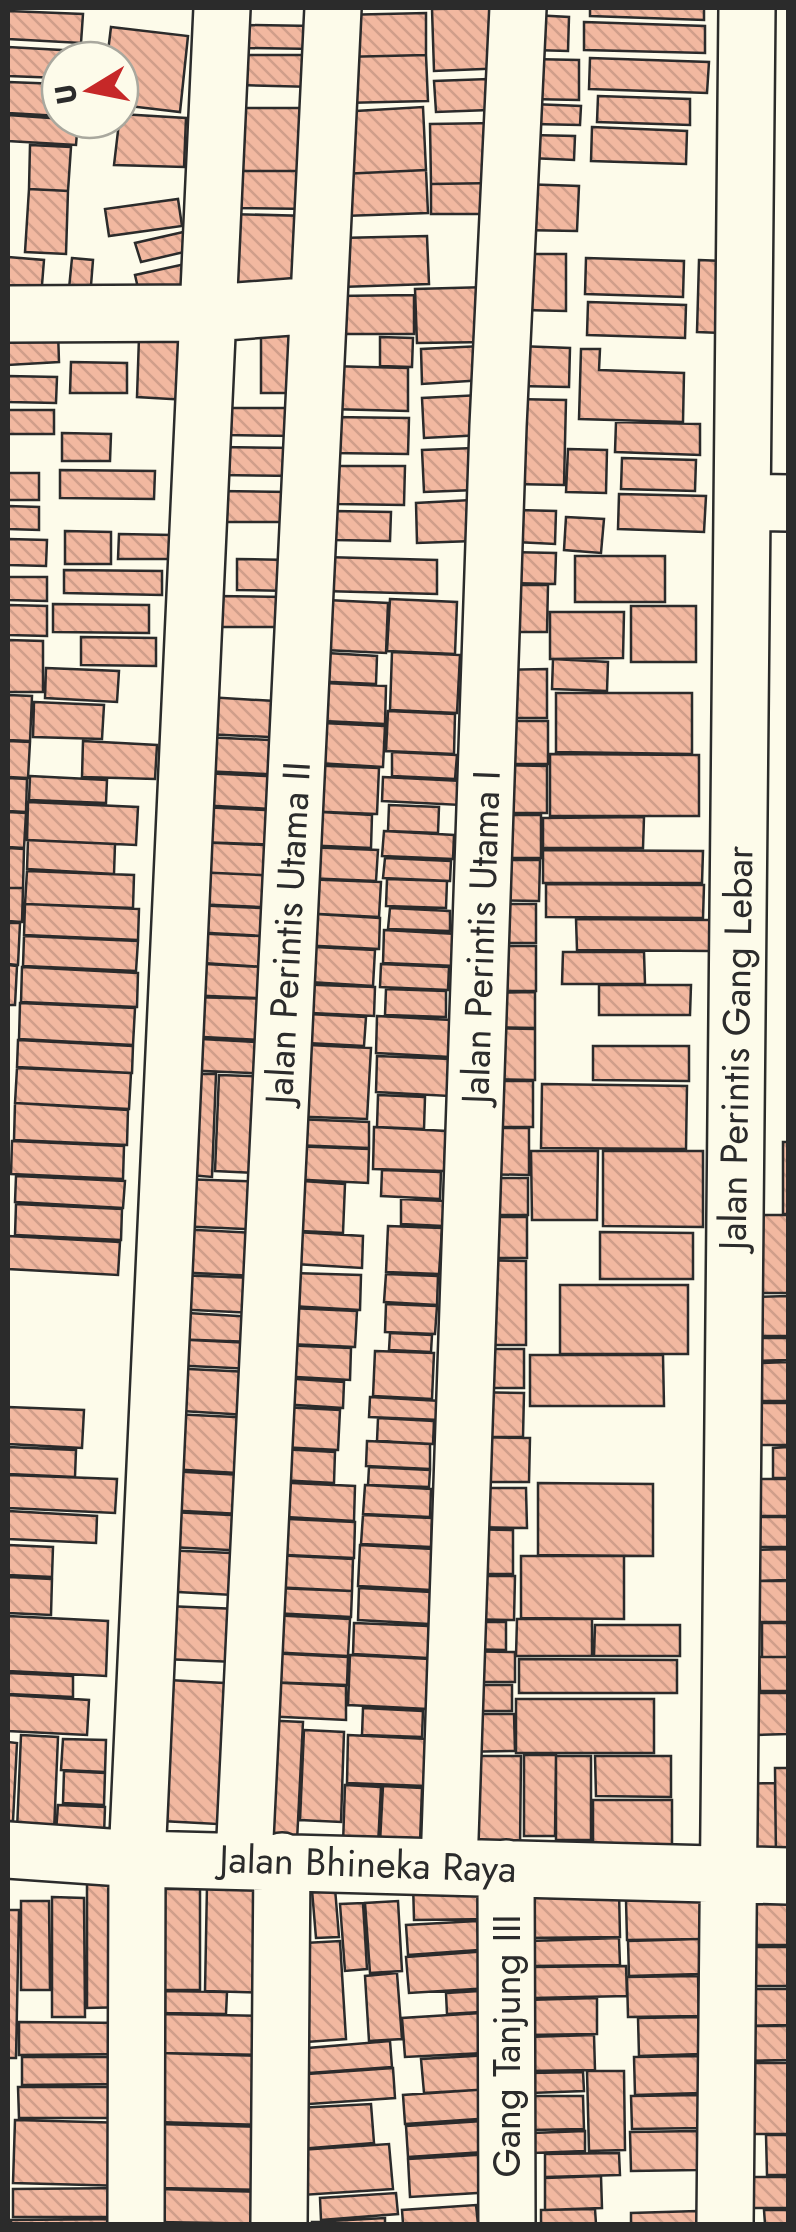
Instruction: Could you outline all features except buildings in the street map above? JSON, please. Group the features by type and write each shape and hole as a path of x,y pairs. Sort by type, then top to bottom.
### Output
{"street":[{"path":"136,2224 137,1859 211,313 222,8"},
{"name":"Jalan Perintis Utama II","path":"279,2224 263,1860 318,305 333,8"},
{"name":"Jalan Perintis Utama I","path":"449,1867 498,426 518,8"},
{"name":"Jalan Perintis Gang Lebar","path":"724,2224 728,1874 766,503 768,224 748,8"},
{"path":"8,314 211,313 318,305"},
{"name":"Jalan Bhineka Raya","path":"8,1850 137,1859 788,1876"},
{"name":"Gang Tanjung III","path":"506,1868 507,2224"}]}
